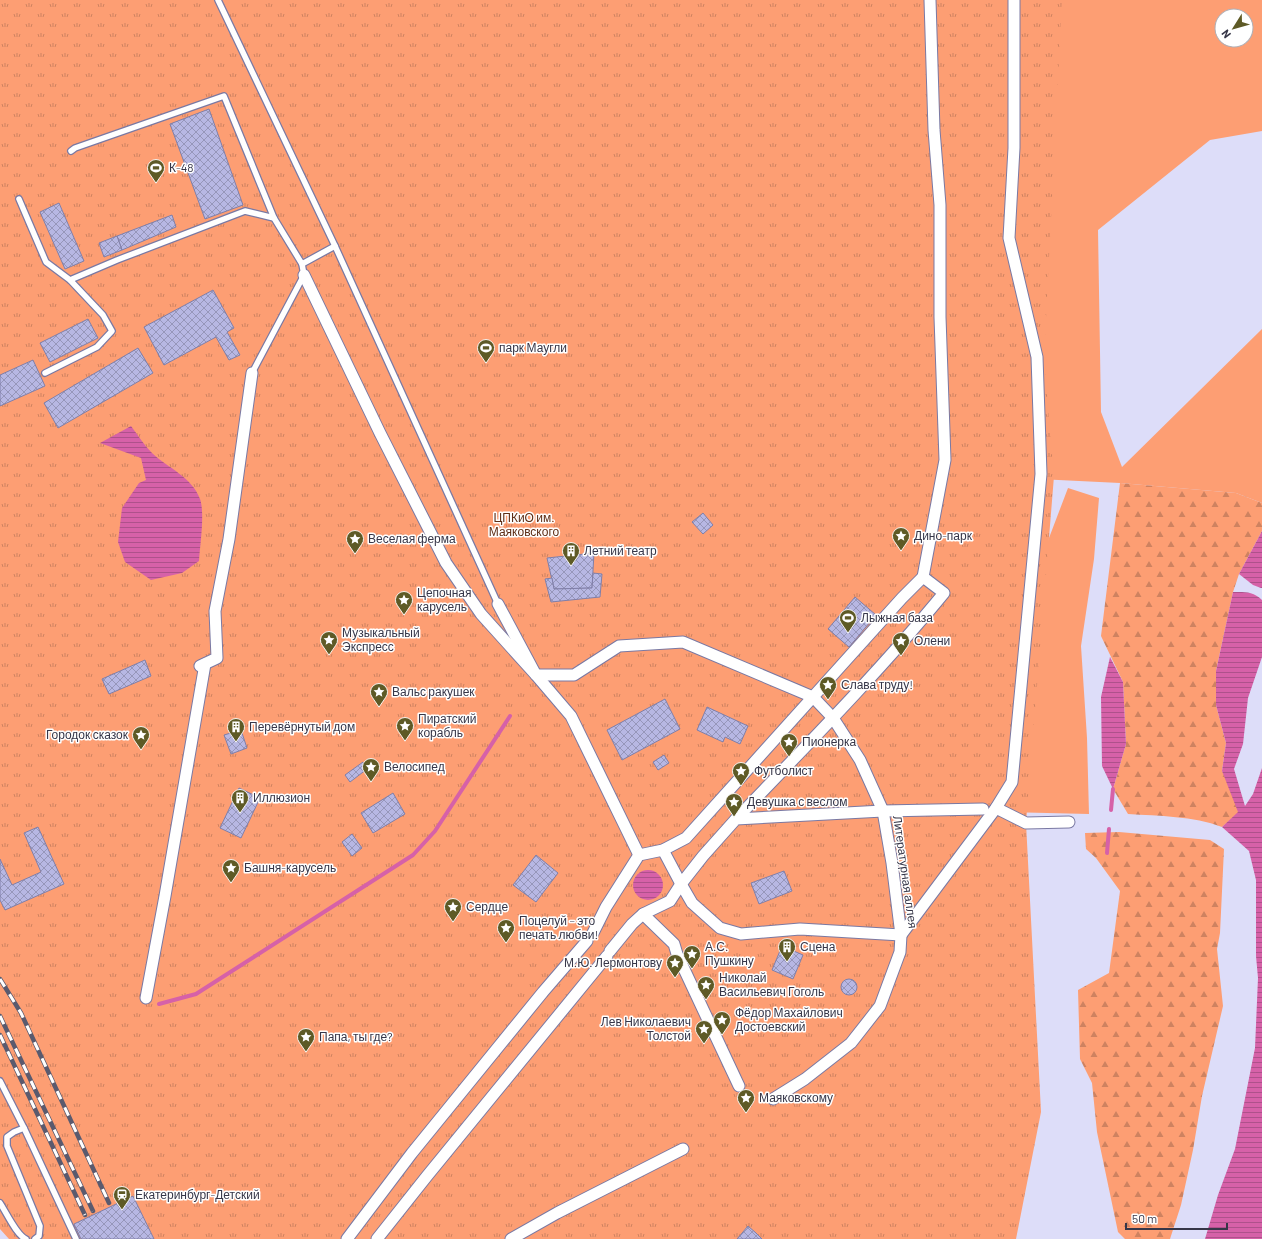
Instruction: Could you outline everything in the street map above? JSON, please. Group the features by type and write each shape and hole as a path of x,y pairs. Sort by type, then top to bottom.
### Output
{"street":[{"path":"347,1239 412,1153 543,992 590,937 606,907 639,855 663,850 686,838 902,598 922,578 945,460 940,317 940,205 934,130 930,0"},
{"path":"663,850 692,903 720,928 741,934 800,929 900,935 996,808 1012,782 1041,474 1037,357 1009,238 1014,148 1014,0"},
{"path":"303,270 380,433 446,563 481,614 571,716 639,855"},
{"path":"146,998 166,896 202,665 216,658 215,612 229,539 252,373"},
{"path":"377,1239 632,924 643,914 670,901 703,856 736,819 833,718 920,622 944,593 922,578"},
{"path":"498,604 536,675"},
{"name":"Литературная аллея","path":"536,675 574,675 619,646 683,642 813,697 833,718 860,760 883,811 892,863 900,935 900,952 880,1006 851,1043 805,1079 773,1099"},
{"path":"996,808 1026,823 1069,822"},
{"path":"736,819 883,811 983,809"},
{"path":"643,914 674,944 677,954 739,1086"},
{"path":"511,1239 557,1213 683,1149"}],"lane":[{"path":"218,0 335,246 498,604"},
{"path":"72,151 76,148 224,96 274,218 303,270"},
{"path":"19,199 46,262 70,280 103,315 112,331 97,348 45,373"},
{"path":"70,280 117,260 245,211 274,218"},
{"path":"252,373 303,270 335,246"},
{"path":"0,1081 24,1128 76,1239"},
{"path":"24,1128 7,1137 7,1146 40,1226 39,1236 34,1239"},
{"path":"0,1203 18,1231 26,1239"}],"green space":[{"name":"ЦПКиО им. Маяковского","path":"0,0 1062,0 1044,358 1054,476 1026,823 1041,1112 1016,1239 9,1239 0,1229"},
{"path":"1004,0 1262,0 1262,131 1210,140 1098,230 1101,412 1122,467 1262,329 1262,503 1236,493 1120,483 1038,479"},
{"path":"1120,483 1236,493 1262,503 1262,531 1239,574 1233,592 1216,671 1216,705 1226,743 1222,771 1245,807 1222,827 1211,823 1188,819 1128,814 1113,789 1126,744 1123,682 1101,636"},
{"path":"1068,488 1099,498 1094,559 1081,646 1087,738 1089,814 1010,812 1041,559"},
{"path":"1119,832 1210,840 1224,849 1220,933 1217,949 1223,1006 1202,1096 1193,1150 1181,1205 1170,1239 1125,1239 1118,1232 1097,1132 1092,1083 1080,1059 1078,990 1109,973 1120,891 1096,858 1086,849 1085,833"}],"shaded area":[{"path":"131,426 152,453 186,479 196,491 200,499 202,521 199,561 182,573 151,580 125,562 118,542 122,508 139,483 146,480 141,458 100,443"},
{"path":"1262,531 1261,588 1253,585 1239,574"},
{"path":"1233,592 1245,592 1255,595 1262,600 1262,657 1248,698 1243,744 1234,769 1245,806 1253,794 1262,768 1262,1239 1205,1239 1218,1195 1235,1149 1255,1048 1258,978 1256,956 1256,880 1249,851 1222,827 1238,812 1222,771 1226,743 1216,705 1216,671"},
{"path":"1110,657 1123,682 1126,744 1113,789 1102,766 1101,697"},
{"path":"648,870 659,874 663,885 659,896 648,900 637,896 633,885 637,874"}],"building":[{"path":"209,109 243,205 205,219 170,124"},
{"path":"59,203 84,261 65,269 40,212"},
{"path":"172,215 176,227 122,250 117,236"},
{"path":"117,236 122,250 104,257 99,243"},
{"path":"213,290 234,328 227,332 240,355 229,360 216,337 164,365 144,327"},
{"path":"88,319 98,338 50,362 40,343"},
{"path":"138,348 153,373 58,428 44,403"},
{"path":"33,360 45,386 0,406 0,375"},
{"path":"703,513 713,525 703,534 692,522"},
{"name":"Летний театр","path":"594,553 592,588 554,589 547,558"},
{"path":"593,573 602,574 600,597 551,602 545,579 552,578 554,589 592,588"},
{"path":"855,597 876,615 849,647 828,629"},
{"path":"145,660 151,676 109,694 102,679"},
{"path":"665,699 680,729 622,760 607,730"},
{"path":"707,707 748,726 740,744 725,737 723,742 697,730"},
{"name":"Перевёрнутый дом","path":"241,730 247,748 231,754 224,735"},
{"path":"664,755 669,763 658,770 653,762"},
{"path":"363,762 367,769 350,782 345,775"},
{"name":"Иллюзион","path":"239,788 260,798 241,838 220,828"},
{"path":"393,793 405,814 373,833 361,813"},
{"path":"38,827 64,884 5,910 0,900 0,859 12,885 41,872 24,833"},
{"path":"352,834 362,848 352,856 342,842"},
{"path":"536,855 558,873 536,902 513,885"},
{"path":"784,871 792,891 759,904 751,883"},
{"name":"Сцена","path":"782,946 803,955 793,979 772,970"},
{"path":"849,979 855,981 857,987 855,993 849,995 843,993 841,987 843,981"},
{"name":"Екатеринбург-Детский","path":"133,1196 154,1239 81,1239 74,1224"},
{"path":"748,1226 756,1233 762,1239 737,1239"}],"waterway":[{"path":"159,1004 196,994 413,855 435,831 510,716"},
{"path":"1111,810 1113,789"},
{"path":"1107,853 1109,829"}],"railway":[{"path":"0,979 21,1013 109,1203"},
{"path":"0,1016 93,1211"},
{"path":"0,1035 85,1215"}],"place":[{"name":"К-48","path":"156,183"},
{"name":"парк Маугли","path":"486,363"},
{"name":"Дино-парк","path":"901,551"},
{"name":"Веселая ферма","path":"355,554"},
{"name":"Летний театр","path":"571,566"},
{"name":"Цепочная карусель","path":"404,615"},
{"name":"Лыжная база","path":"848,633"},
{"name":"Музыкальный Экспресс","path":"329,655"},
{"name":"Олени","path":"901,656"},
{"name":"Слава труду!","path":"828,700"},
{"name":"Вальс ракушек","path":"379,707"},
{"name":"Пиратский корабль","path":"405,741"},
{"name":"Перевёрнутый дом","path":"236,742"},
{"name":"Городок сказок","path":"141,750"},
{"name":"Пионерка","path":"789,757"},
{"name":"Велосипед","path":"371,782"},
{"name":"Футболист","path":"741,786"},
{"name":"Иллюзион","path":"240,813"},
{"name":"Девушка с веслом","path":"734,817"},
{"name":"Башня-карусель","path":"231,883"},
{"name":"Сердце","path":"453,922"},
{"name":"Поцелуй – это печать любви!","path":"506,943"},
{"name":"Сцена","path":"787,962"},
{"name":"А.С. Пушкину","path":"692,969"},
{"name":"М.Ю. Лермонтову","path":"675,978"},
{"name":"Николай Васильевич Гоголь","path":"706,1000"},
{"name":"Фёдор Махайлович Достоевский","path":"722,1035"},
{"name":"Лев Николаевич Толстой","path":"704,1044"},
{"name":"Папа, ты где?","path":"306,1052"},
{"name":"Маяковскому","path":"746,1113"},
{"name":"Екатеринбург-Детский","path":"122,1210"}]}
